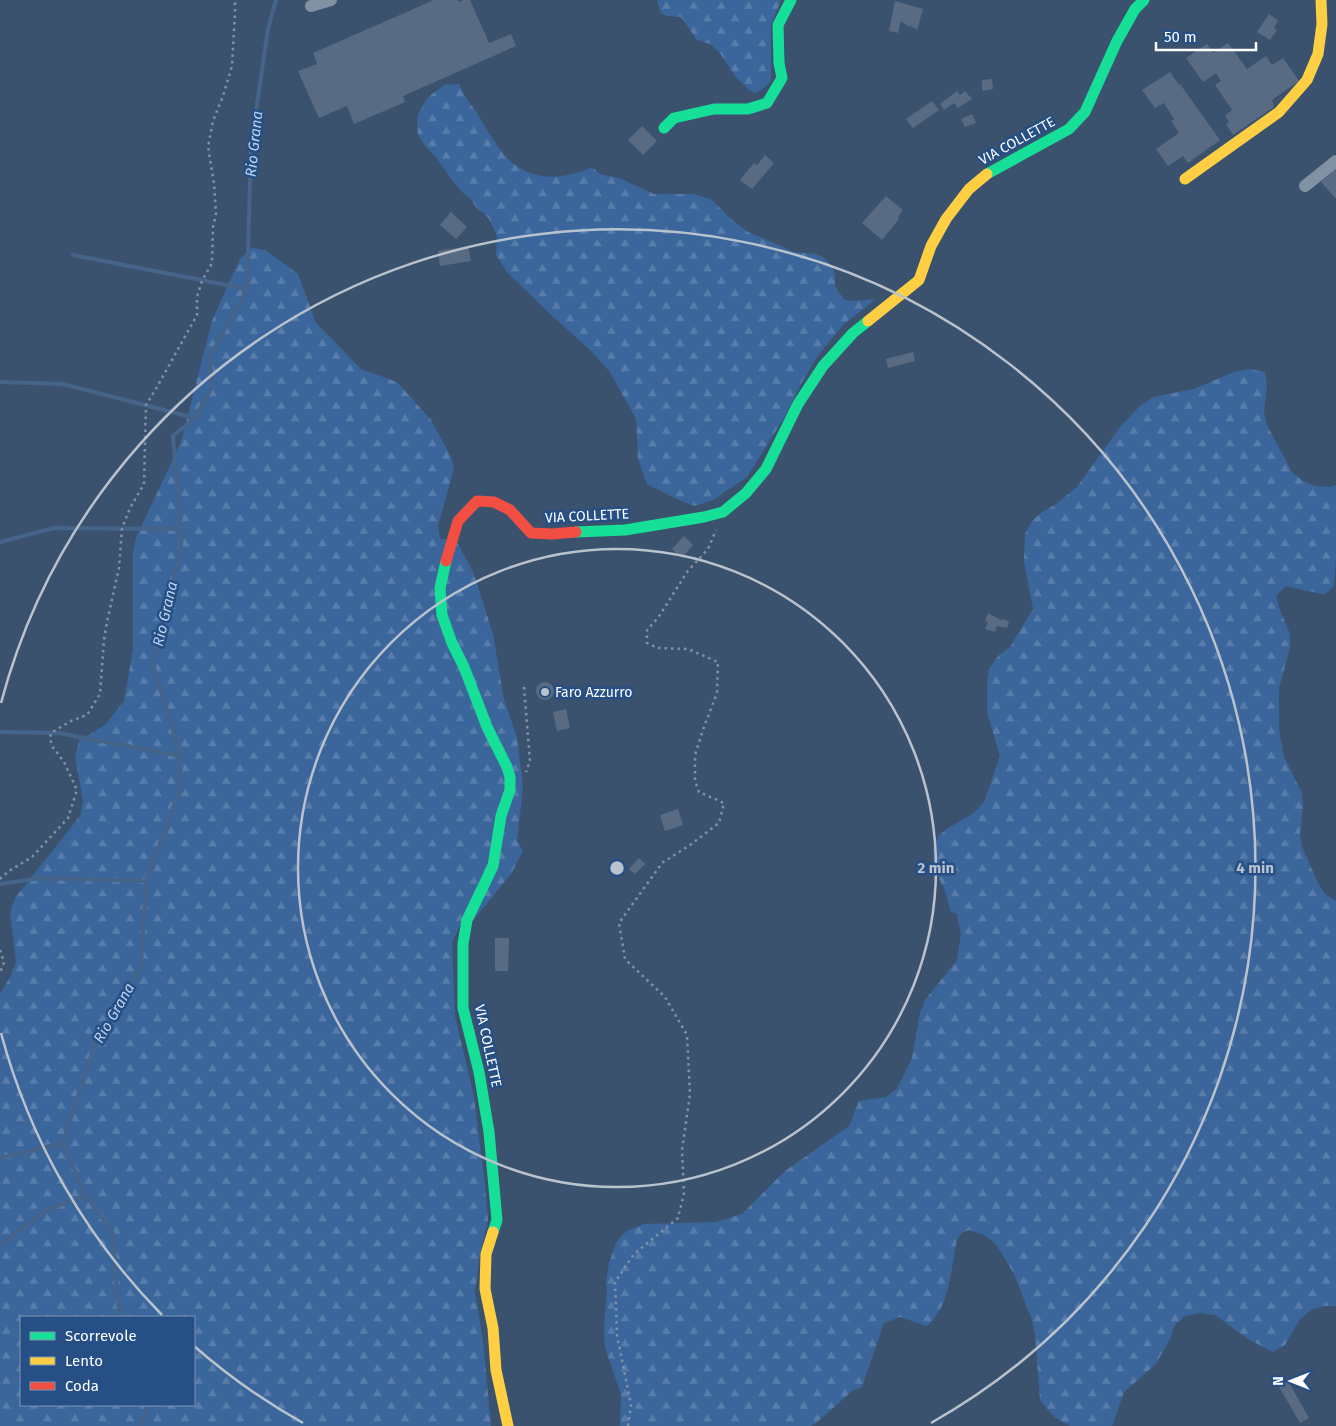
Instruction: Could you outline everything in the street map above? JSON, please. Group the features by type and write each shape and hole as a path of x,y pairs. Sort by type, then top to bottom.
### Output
{"street":[{"path":"314,0 311,6 332,0"},
{"path":"664,128 674,118 714,109 748,109 767,103 782,78 778,25 792,0"},
{"name":"VIA COLLETTE","path":"508,1426 496,1370 492,1328 485,1289 486,1254 497,1220 495,1188 479,1072 463,1008 463,944 467,920 493,866 501,816 510,790 510,777 487,727 442,614 440,588 443,570 458,521 477,501 494,502 510,510 531,533 552,534 625,530 723,512 746,493 766,469 798,404 823,366 853,333 919,280 935,239 946,219 969,190 983,176 1069,129 1085,112 1117,41 1135,9 1144,0"},
{"path":"1185,179 1279,112 1308,80 1318,54 1322,24 1321,0"},
{"path":"1305,186 1336,161"}],"path":[{"path":"0,879 32,857 68,818 77,790 64,762 52,746 50,738 51,733 71,721 87,715 100,694 104,640 119,568 122,528 130,508 144,484 146,405 197,315 197,297 202,281 212,263 213,227 216,214 214,183 208,148 213,121 232,66 235,0"},
{"path":"628,1426 631,1405 618,1335 615,1282 634,1254 678,1218 684,1193 682,1150 690,1094 687,1035 665,997 625,959 619,923 662,863 719,824 724,803 699,792 695,781 695,755 717,693 718,662 688,649 658,648 647,643 647,630 658,618 687,572 708,549 723,512"},
{"path":"510,786 517,782 525,773 530,761 524,687"},
{"path":"0,950 4,962 0,973"}],"green space":[{"path":"657,0 781,0 771,25 771,80 764,88 755,93 749,90 735,76 720,53 710,44 697,40 681,17 667,16 661,13"},
{"path":"459,84 497,145 509,160 518,167 528,172 549,177 571,174 592,167 600,174 619,178 654,194 694,194 712,200 732,220 748,232 794,252 816,254 824,258 832,266 835,274 835,285 845,300 876,299 844,324 819,354 785,416 747,477 713,500 695,506 647,484 638,459 636,419 610,372 592,352 507,272 496,255 497,238 489,219 478,210 470,198 452,180 418,135 417,119 427,99 445,85"},
{"path":"252,248 265,250 298,274 316,323 361,369 397,382 431,420 450,455 454,468 438,526 440,539 456,540 474,574 493,634 504,700 517,737 523,787 517,841 523,851 511,874 474,919 460,925 452,943 455,1016 474,1097 488,1220 480,1254 475,1292 483,1341 491,1426 0,1426 0,994 16,962 10,912 15,898 80,816 83,801 75,756 79,741 105,725 124,701 133,650 133,553 136,538 181,442 212,321 240,259"},
{"path":"1250,369 1265,372 1267,386 1264,412 1267,425 1292,472 1303,481 1315,486 1330,487 1336,485 1334,586 1324,595 1286,586 1276,596 1290,634 1290,648 1279,688 1279,730 1284,757 1302,793 1303,806 1300,834 1302,847 1318,883 1325,894 1336,901 1336,1306 1324,1306 1311,1310 1300,1319 1285,1345 1273,1352 1248,1339 1215,1315 1200,1313 1185,1316 1175,1325 1170,1339 1156,1364 1124,1392 1112,1426 1070,1426 1054,1417 1040,1400 1035,1334 1032,1320 1014,1274 995,1243 984,1235 969,1230 962,1233 957,1239 945,1298 935,1318 927,1326 900,1317 884,1323 862,1387 852,1391 815,1424 811,1426 620,1426 621,1394 605,1348 604,1327 606,1282 609,1263 616,1243 625,1232 644,1224 716,1222 742,1214 785,1171 849,1126 859,1101 886,1097 897,1089 912,1058 920,1013 925,1000 957,960 961,934 957,914 951,912 944,888 937,875 933,848 939,835 974,813 984,802 1000,756 987,712 989,669 999,655 1010,647 1033,609 1024,562 1025,534 1032,521 1077,487 1120,427 1140,406 1153,397 1194,389 1234,372"}],"building":[{"path":"434,0 458,0 459,2 470,0 489,43 511,34 516,46 403,96 405,102 354,124 347,106 319,118 298,71 317,64 313,53"},
{"path":"895,1 923,9 917,30 901,21 898,33 889,31"},
{"path":"1269,14 1278,20 1274,28 1277,30 1270,40 1257,32"},
{"path":"1228,43 1247,69 1266,56 1272,65 1283,58 1299,81 1272,100 1274,107 1233,135 1226,124 1229,122 1225,116 1232,110 1215,85 1221,81 1216,73 1203,82 1186,58 1207,44 1213,53"},
{"path":"1170,72 1220,140 1188,163 1183,156 1168,166 1156,149 1179,133 1171,121 1174,119 1164,103 1155,108 1142,90"},
{"path":"992,79 993,89 982,91 982,80"},
{"path":"957,91 960,95 965,91 972,99 958,108 954,103 944,110 940,104"},
{"path":"932,101 939,110 913,128 906,119"},
{"path":"972,114 976,123 965,127 961,119"},
{"path":"642,126 657,141 643,155 628,140"},
{"path":"765,155 774,163 752,189 740,180 754,163 757,165"},
{"path":"1336,170 1336,199 1321,182"},
{"path":"886,196 903,210 898,217 899,219 882,240 862,223"},
{"path":"451,212 467,227 456,239 440,225"},
{"path":"468,246 471,261 440,266 438,251"},
{"path":"913,352 915,361 888,368 886,359"},
{"path":"684,536 693,545 682,558 672,549"},
{"path":"988,613 1001,620 1009,621 1007,628 997,626 995,632 985,629 988,622 985,621"},
{"name":"Faro Azzurro","path":"545,682 551,685 554,691 551,697 545,700 539,697 536,691 539,685"},
{"path":"566,709 570,728 557,731 553,712"},
{"path":"678,809 683,825 665,831 660,815"},
{"path":"639,858 645,864 635,874 629,869"},
{"path":"495,938 509,938 508,971 495,971"},
{"path":"1287,1379 1309,1418 1300,1423 1278,1385"}],"waterway":[{"name":"Rio Grana","path":"124,1316 118,1305 113,1233 86,1196 63,1143 95,1044 141,967 146,881 180,789 181,756 153,665 181,547 173,436 195,418 212,387 210,356 247,289 251,145 268,29 276,0"},
{"name":"Rio Grana","path":"73,255 247,289"},
{"name":"Rio Grana","path":"0,382 63,384 195,418"},
{"name":"Rio Grana","path":"0,542 54,528 181,529"},
{"name":"Rio Grana","path":"0,732 58,733 181,756"},
{"name":"Rio Grana","path":"0,884 40,878 146,881"},
{"name":"Rio Grana","path":"0,1158 63,1143"},
{"name":"Rio Grana","path":"0,1245 46,1210 86,1196"},
{"name":"Rio Grana","path":"141,1426 147,1406"}],"traffic: fast":[{"path":"664,128 674,118 714,109 748,109 767,103 782,78 779,63 778,25 791,0"},
{"path":"987,174 1069,129 1085,112 1117,41 1135,9 1144,0"},
{"path":"576,532 625,530 723,512 746,493 766,469 798,404 823,366 853,333 868,321"},
{"path":"446,561 440,588 442,615 487,727 510,777 510,790 501,816 493,866 467,920 463,944 463,1008 479,1072 489,1132 497,1220 493,1232"}],"traffic: slow":[{"path":"1185,179 1279,112 1307,80 1318,54 1322,24 1321,0"},
{"path":"868,321 919,280 931,246 946,219 969,189 987,174"},
{"path":"493,1232 486,1254 485,1289 493,1328 496,1370 508,1426"}],"traffic: jam":[{"path":"446,561 458,521 477,501 494,502 510,510 531,533 576,532"}],"place":[{"name":"Faro Azzurro","path":"545,692"}]}
